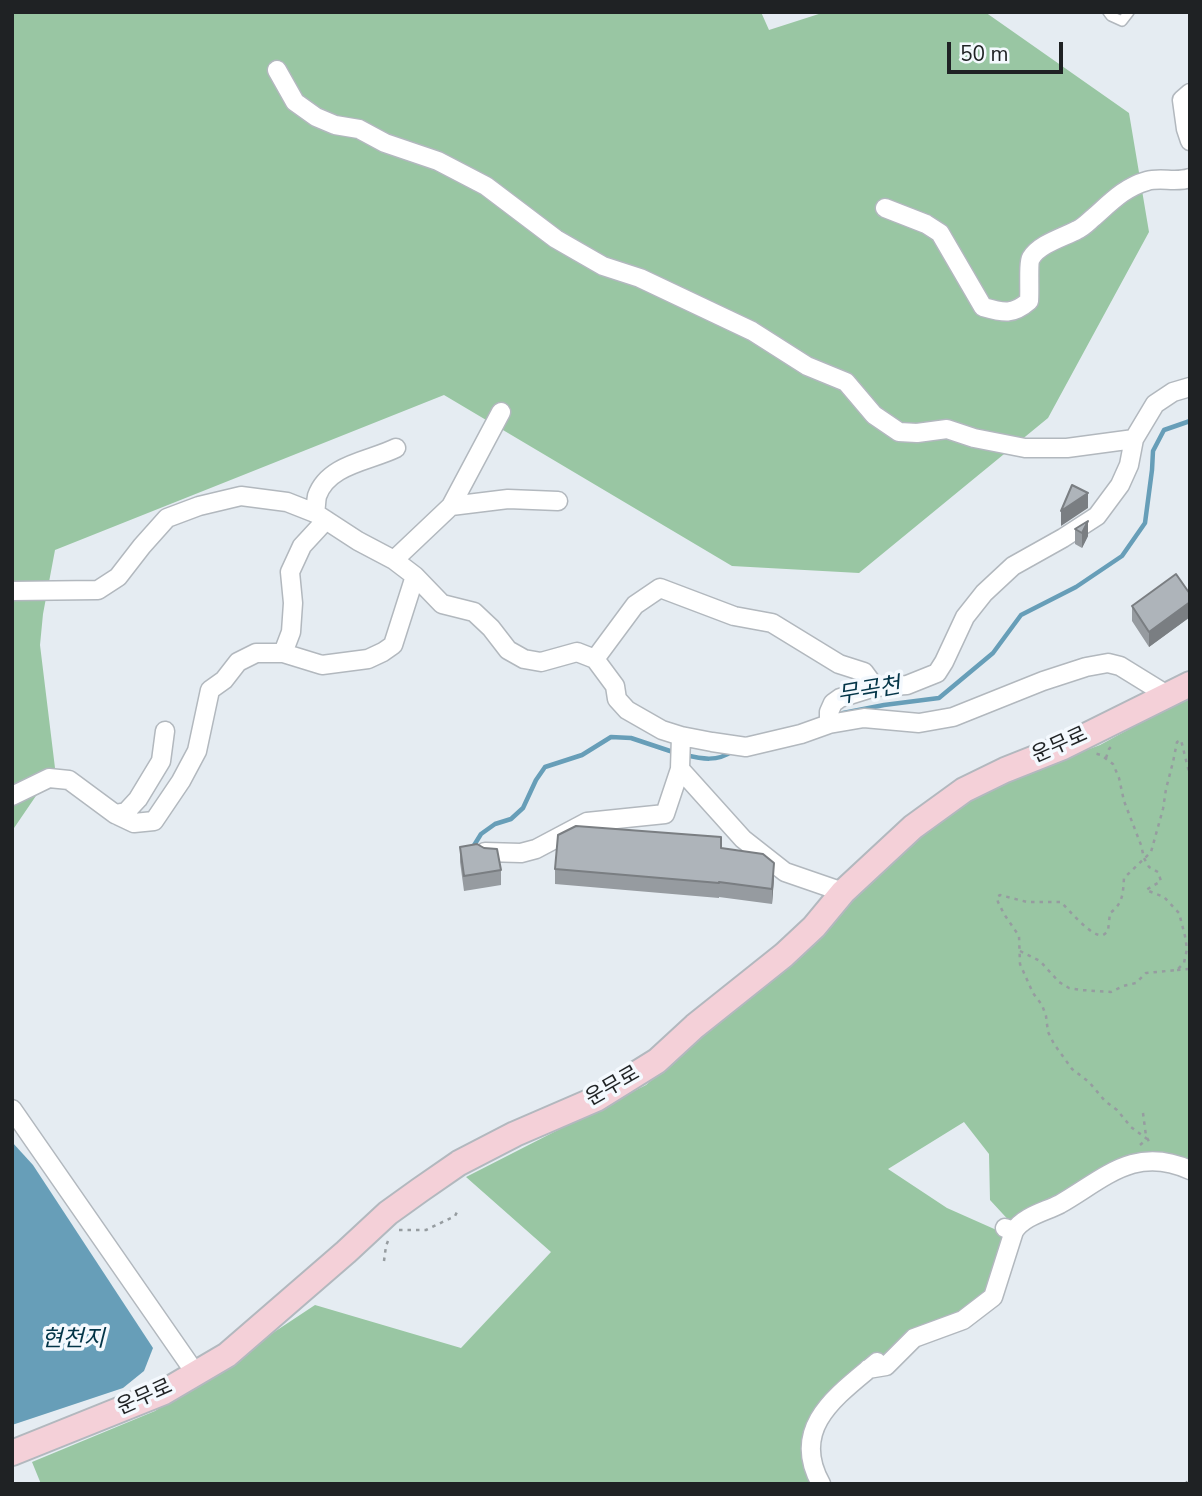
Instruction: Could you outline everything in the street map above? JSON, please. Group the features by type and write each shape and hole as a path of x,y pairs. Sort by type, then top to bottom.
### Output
{"street":[{"path":"277,71 295,102 316,117 335,125 359,130 385,143 438,161 486,186 556,239 603,266 640,278 752,331 807,366 846,382 874,415 899,432 917,433 947,429 974,438 1025,448 1067,448 1134,439"},
{"path":"1186,96 1186,129 1190,141"},
{"path":"886,208 940,233 983,307 1000,312 1018,310 1029,301 1030,261 1036,252 1059,238 1080,230 1129,187 1150,180 1182,181 1190,178"},
{"path":"829,718 833,704 840,698 875,687 907,685 937,673 965,617 984,593 1013,566 1097,516 1120,485 1129,465 1134,439 1156,404 1173,392 1190,387"},
{"path":"394,560 452,506 501,412"},
{"path":"283,653 291,632 293,603 290,572 320,516 317,495 329,477 360,461 396,448"},
{"path":"12,591 98,590 118,577 166,518 199,506 242,496 287,502 320,516 394,560 415,576 442,604 474,612 508,650 524,659 541,662 577,652 595,659 615,686 617,699 627,710 662,730 681,736 746,747 801,734 829,718 919,723 953,717 1044,681 1086,667 1108,663 1120,666 1167,695"},
{"path":"452,506 508,499 558,501"},
{"path":"12,796 49,778 69,780 115,814 134,823 154,821 197,751 210,690 224,680 238,662 256,653 283,653 322,665 368,659 383,652 393,645 415,576"},
{"path":"595,659 635,605 660,589 734,616 772,624 839,664 864,671 875,687"},
{"name":"운무로","path":"12,1453 164,1392 227,1355 346,1252 392,1221 459,1163 515,1134 596,1099 657,1061 695,1026 814,928 843,892 913,827 964,790 1063,747 1190,684"},
{"path":"115,814 126,812 138,799 161,761 165,731"},
{"path":"485,852 521,853 536,849 587,822 665,814 680,769 681,736"},
{"path":"680,769 743,839 785,872 843,892"},
{"path":"12,1109 196,1374"},
{"path":"868,1369 886,1366 914,1338 963,1320 993,1297 1009,1230 1086,1187 1140,1161 1173,1162 1190,1170"},
{"path":"821,1484 811,1458 811,1438 817,1420 827,1407 888,1352"}],"lane":[{"path":"1108,12 1122,21 1129,12"}],"path":[{"path":"1147,1139 1131,1127 1062,1057 1048,1032 1042,1005 1023,974 1019,936 1004,914 997,897 1000,895 1027,902 1061,902 1091,931 1104,935 1108,931 1110,913 1118,907 1123,896 1125,878 1151,852 1177,742 1181,740 1190,776"},
{"path":"1063,747 1101,755 1113,764 1144,858 1149,867 1158,872 1160,881 1146,890 1164,897 1179,913 1187,949 1184,964 1177,970"},
{"path":"1020,951 1040,961 1059,982 1069,988 1081,990 1111,992 1136,983 1146,973 1190,969"},
{"path":"1143,1114 1149,1144 1173,1162"},
{"path":"384,1261 392,1221 405,1231 426,1230 455,1216 457,1212"},
{"path":"1185,1484 1190,1479"}],"green space":[{"path":"12,12 761,12 769,30 825,12 985,12 1129,113 1149,232 1048,418 859,573 732,566 444,395 55,550 40,645 55,768 12,831"},
{"path":"1190,696 1190,1166 1153,1159 1014,1226 990,1200 989,1154 964,1122 888,1169 947,1208 1010,1236 991,1296 886,1352 819,1411 817,1484 41,1484 32,1462 155,1411 315,1305 461,1348 551,1252 466,1177 646,1085 967,795 1100,745"}],"water":[{"name":"현천지","path":"12,1142 33,1165 153,1348 144,1371 123,1388 12,1425"}],"building":[{"path":"1072,485 1088,493 1061,511"},
{"path":"1088,521 1082,533 1075,529"},
{"path":"1176,574 1190,594 1190,602 1149,632 1132,606"},
{"path":"576,826 721,837 721,848 763,854 774,863 772,889 719,882 555,869 558,835"},
{"path":"477,844 484,848 497,849 501,870 464,876 460,847"}],"waterway":[{"name":"무곡천","path":"843,713 939,698 993,653 1021,615 1076,587 1122,556 1145,523 1153,451 1164,430 1190,421"},
{"name":"무곡천","path":"473,847 481,834 495,824 511,819 523,808 545,767 582,755 611,737 631,738 676,753"},
{"name":"무곡천","path":"685,755 715,758 733,751"}]}
